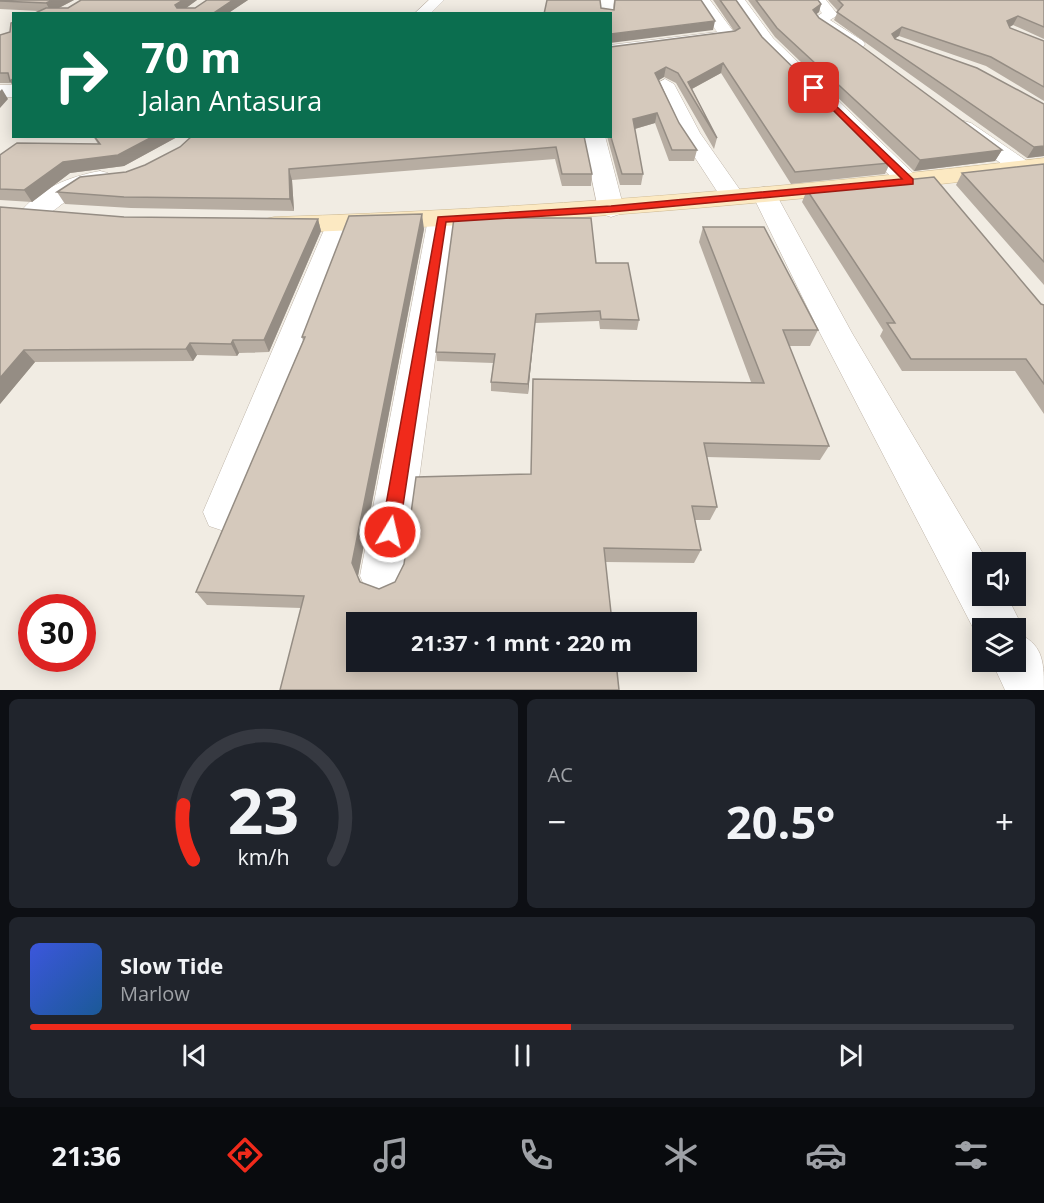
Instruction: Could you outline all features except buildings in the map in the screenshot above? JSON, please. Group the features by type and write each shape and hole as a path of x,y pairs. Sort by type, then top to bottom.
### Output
{"main road":[{"path":"253,225 441,219 611,209 1038,167"},
{"path":"21,212 65,216"}],"street":[{"path":"423,12 437,0"},
{"path":"612,50 728,35 715,20 703,0"},
{"path":"738,0 767,41 922,180 956,204"},
{"path":"819,0 831,15 820,19 822,22 869,53"},
{"path":"665,84 690,133 748,196 836,333 993,618"},
{"path":"954,119 1038,167"},
{"path":"594,138 611,209"},
{"path":"21,212 79,180 120,175"},
{"path":"383,576 441,219"},
{"path":"224,512 340,223"},
{"path":"1023,672 1032,690"}],"route":[{"path":"390,532 441,219 611,209 909,182 814,88"}]}
